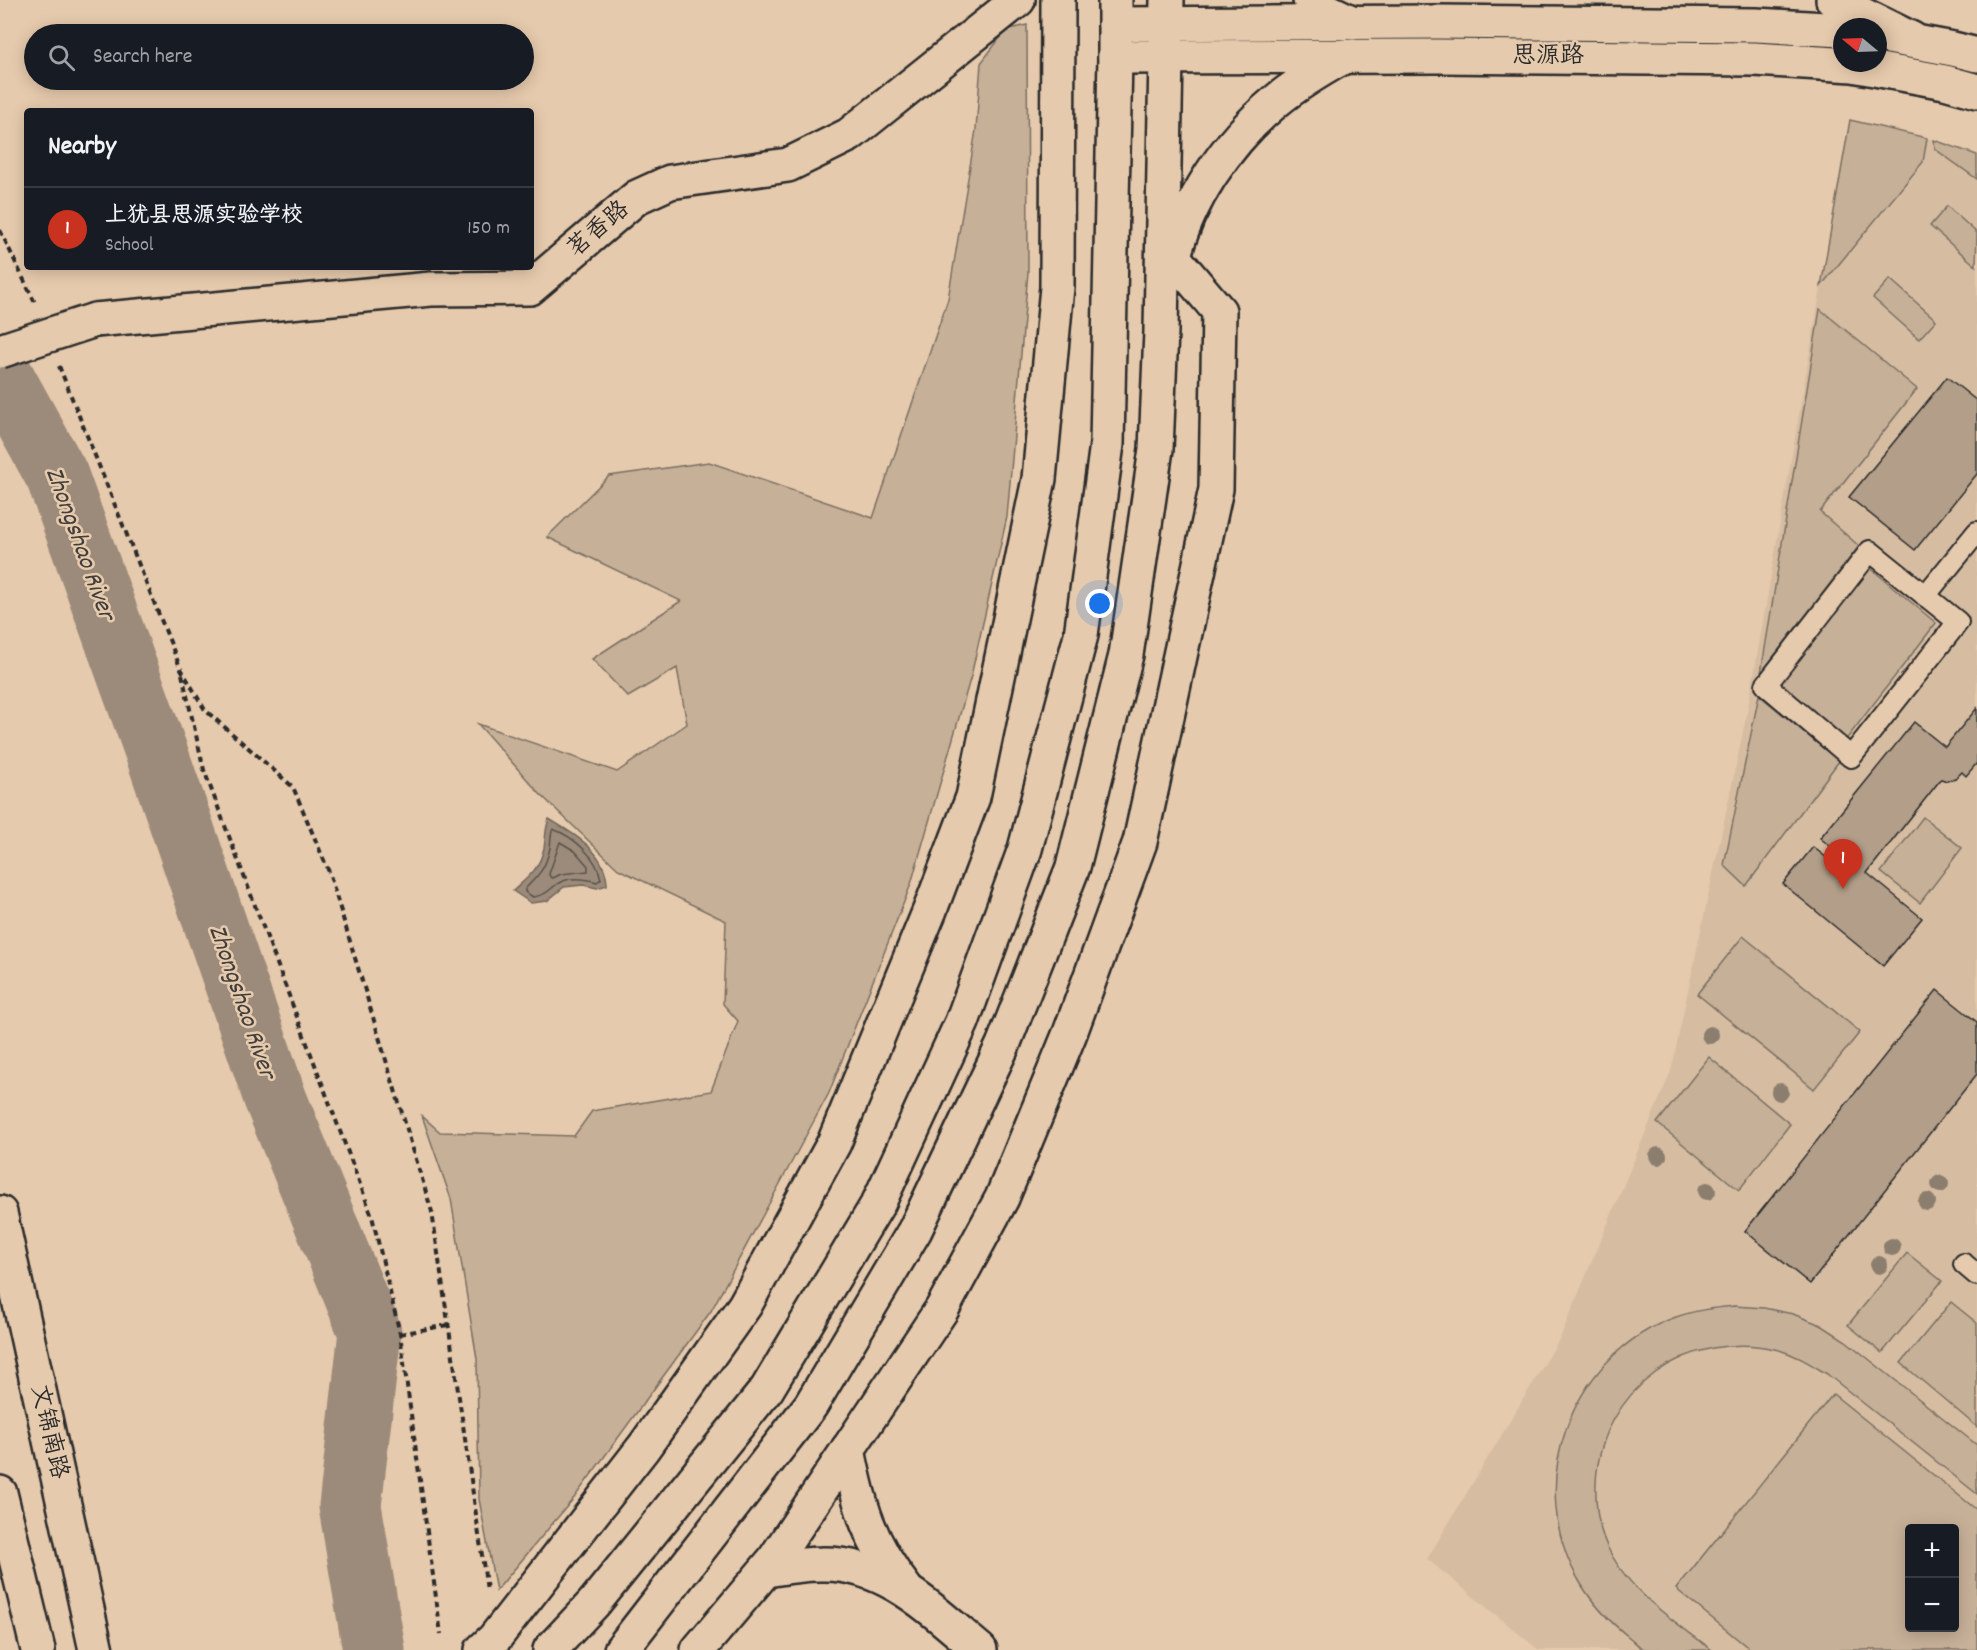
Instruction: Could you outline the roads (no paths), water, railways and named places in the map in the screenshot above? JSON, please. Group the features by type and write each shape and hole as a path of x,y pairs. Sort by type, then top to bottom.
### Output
{"main road":[{"name":"茗香路","path":"0,351 95,320 431,290 530,288 636,197 670,182 788,165 849,135 1018,0"},
{"path":"488,1644 644,1447 745,1305 834,1143 930,910 973,797 1039,479 1057,287 1058,0"},
{"path":"1310,0 1353,23"},
{"path":"1833,0 1919,42"},
{"path":"621,1650 811,1405 915,1230 1003,1045 1073,867 1126,655 1156,449 1161,331 1168,252 1167,11"},
{"name":"思源路","path":"1115,12 1167,11 1353,23 1756,25 1833,29"},
{"path":"550,1650 594,1603 767,1389 879,1202 962,1022 1025,849 1081,635 1107,444 1115,12"},
{"path":"1887,37 1977,55"},
{"path":"1168,252 1186,224 1202,190 1244,131 1275,102 1308,77 1344,56"},
{"name":"思源路","path":"1115,57 1754,59 1852,65 1945,82 1977,91"},
{"path":"698,1650 766,1570 942,1309 1002,1198 1070,1033 1140,842 1216,489 1219,311 1168,252"},
{"name":"文锦南路","path":"0,1213 96,1650"},
{"path":"848,1449 859,1501 867,1525 891,1569 906,1589"},
{"path":"0,1493 38,1650"},
{"path":"766,1570 823,1563 852,1567 880,1576 906,1589 980,1650"}],"lane":[{"path":"1925,596 1977,532"},
{"path":"1870,551 1925,596 1958,622 1851,757 1766,686 1870,551"}],"water":[{"path":"549,819 579,838 595,853 605,873 607,885 597,888 583,885 564,887 547,901 531,903 513,891 533,872 539,862"}],"waterway":[{"name":"Zhongshao River","path":"0,372 57,476 158,757 275,1098 370,1332 350,1506 374,1650"}],"place":[{"name":"上犹县思源实验学校","path":"1843,889"}]}
